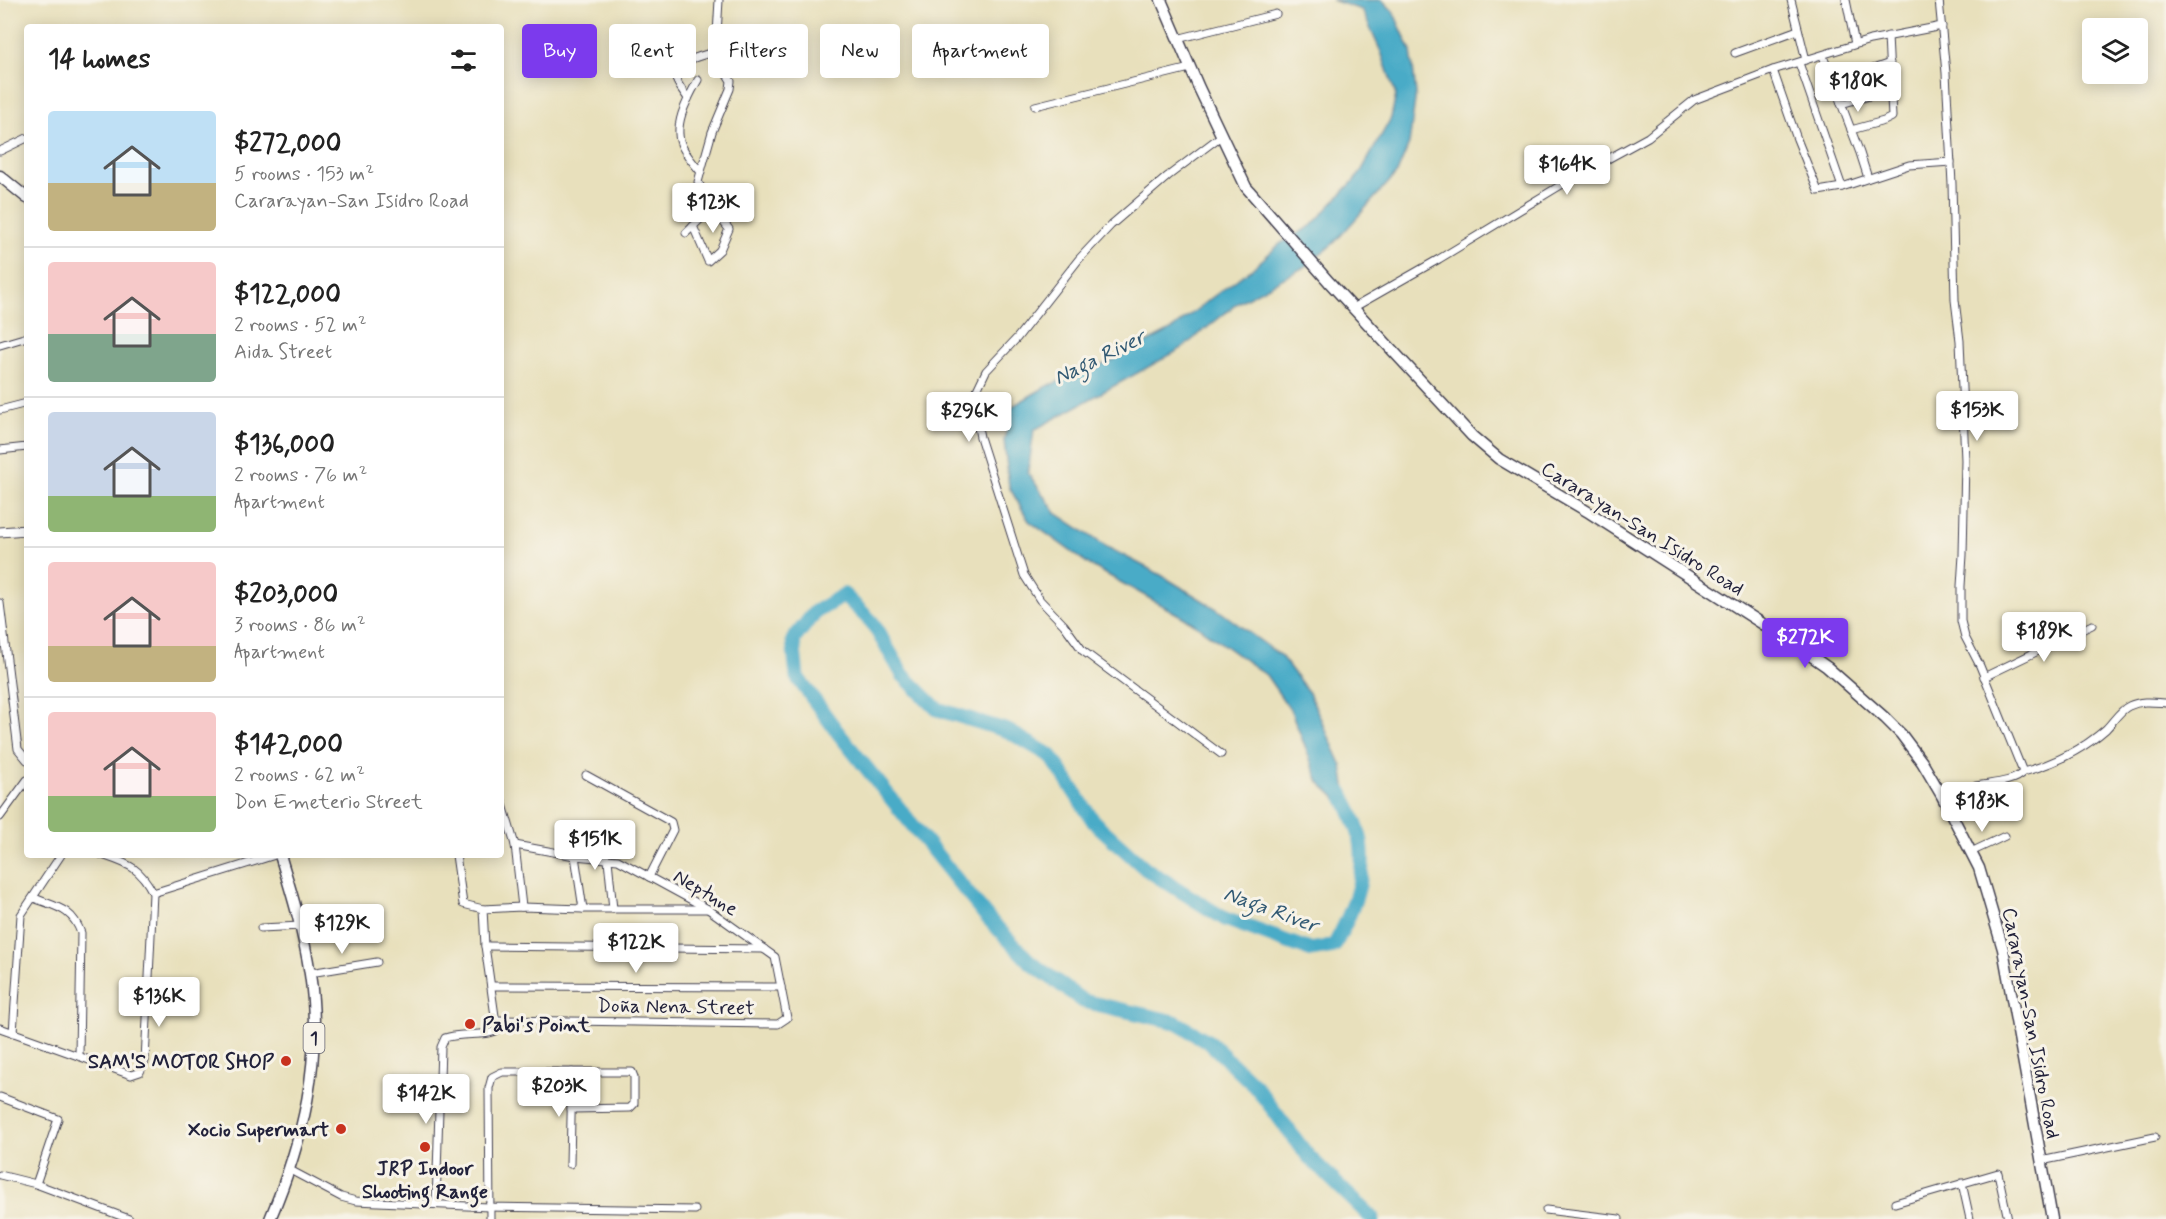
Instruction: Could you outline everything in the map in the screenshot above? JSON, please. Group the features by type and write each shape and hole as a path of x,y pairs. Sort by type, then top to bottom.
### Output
{"main road":[{"name":"Cararayan-San Isidro Road","path":"1161,0 1190,69 1246,186 1329,282 1472,435 1499,459 1590,513 1794,644 1827,667 1902,734 1942,795 1979,868 2003,949 2052,1219"},
{"path":"0,176 24,196"},
{"name":"1","path":"270,1219 290,1170 303,1124 311,1082 314,1032 310,974 301,926 281,858"}],"street":[{"path":"718,24 719,0"},
{"path":"1791,0 1803,62 1842,187"},
{"path":"1846,0 1855,44"},
{"path":"1939,0 1951,162 1955,300 1960,341 1965,460 1961,621 1968,643 2023,772"},
{"path":"1177,39 1276,14"},
{"path":"1353,308 1439,259 1570,179 1648,137 1694,100 1773,70 1855,44 1942,26"},
{"path":"1735,53 1798,30"},
{"path":"1851,130 1892,117 1888,36"},
{"path":"688,99 676,79 677,70 683,63 708,54"},
{"path":"1823,56 1868,178"},
{"path":"1833,83 1890,63"},
{"path":"1035,106 1190,69"},
{"path":"1773,70 1818,191 1842,187 1909,165 1951,162"},
{"path":"693,226 708,261 720,250 729,228 712,208 698,182 712,132 730,89 729,78"},
{"path":"698,80 688,99 679,136 682,147 700,171"},
{"path":"1841,104 1891,90"},
{"path":"1221,136 1168,176 1111,225 1079,259 1040,311 986,371 975,394 975,413 988,465 1024,575 1031,588 1064,625 1083,651 1221,754"},
{"path":"0,151 24,139"},
{"path":"686,233 712,208"},
{"path":"0,345 24,338"},
{"path":"0,410 24,403"},
{"path":"0,450 24,447"},
{"path":"0,532 24,530"},
{"path":"0,603 18,749 24,756"},
{"path":"1984,677 2092,626"},
{"path":"1942,795 2020,776 2023,772 2047,766 2069,755 2105,729 2127,706 2140,701 2166,703"},
{"path":"586,775 670,822 673,830 649,877"},
{"path":"0,817 24,784"},
{"path":"504,808 515,844 522,907"},
{"path":"1971,852 2005,836"},
{"name":"Neptune","path":"515,844 575,856 618,860 708,909 775,957 781,987"},
{"path":"575,856 583,909"},
{"path":"13,1033 21,915 59,858"},
{"path":"0,1028 131,1075 140,1072 145,1061 153,893 146,878 133,866 110,858"},
{"path":"153,893 265,858"},
{"path":"456,858 463,904 483,909 522,907 708,909"},
{"path":"608,860 613,909"},
{"path":"34,898 68,912 76,921 81,933 79,1056"},
{"path":"436,1204 441,1047 445,1038 456,1034 497,1030 485,946 483,909"},
{"path":"261,928 301,926"},
{"path":"485,946 764,949"},
{"path":"310,974 377,962"},
{"path":"491,986 781,987"},
{"name":"Doña Nena Street","path":"496,1020 778,1024 787,1018 781,987"},
{"path":"490,1219 489,1088 492,1077 502,1072 632,1072 634,1104 630,1108 571,1109"},
{"path":"570,1164 572,1072"},
{"path":"0,1097 58,1119 36,1184"},
{"path":"2041,1161 2155,1137"},
{"path":"290,1170 341,1197 356,1201 489,1207 695,1210"},
{"path":"1895,1203 1998,1173 2007,1219"},
{"path":"0,1175 36,1184 115,1217 129,1219"},
{"path":"1962,1183 1970,1219"},
{"path":"1546,1210 1619,1219"}],"water":[{"path":"1332,0 1382,0 1393,11 1411,51 1416,93 1409,144 1397,173 1334,243 1306,266 1239,302 1181,349 1034,430 1028,473 1056,513 1107,547 1161,575 1217,609 1281,656 1309,693 1342,766 1349,810 1319,782 1291,711 1266,675 1190,621 1090,565 1029,521 1009,487 1004,440 1011,407 1047,386 1109,362 1171,330 1254,267 1281,243 1311,226 1359,175 1391,118 1396,95 1381,52 1362,10"}],"waterway":[{"name":"Naga River","path":"1342,793 1356,823 1361,842 1360,883 1352,909 1334,946 1310,950 1225,919 1146,869 1094,822 1051,756 1008,731 937,709 903,675 872,622 844,595 815,612 793,640 797,677 839,734 986,916 1030,962 1083,1001 1175,1022 1209,1042 1256,1087 1308,1156 1373,1219"}],"place":[{"name":"Pabi's Point","path":"470,1024"},
{"name":"SAM'S MOTOR SHOP","path":"286,1061"},
{"name":"Xocio Supermart","path":"341,1129"},
{"name":"JRP Indoor Shooting Range","path":"425,1147"}]}
